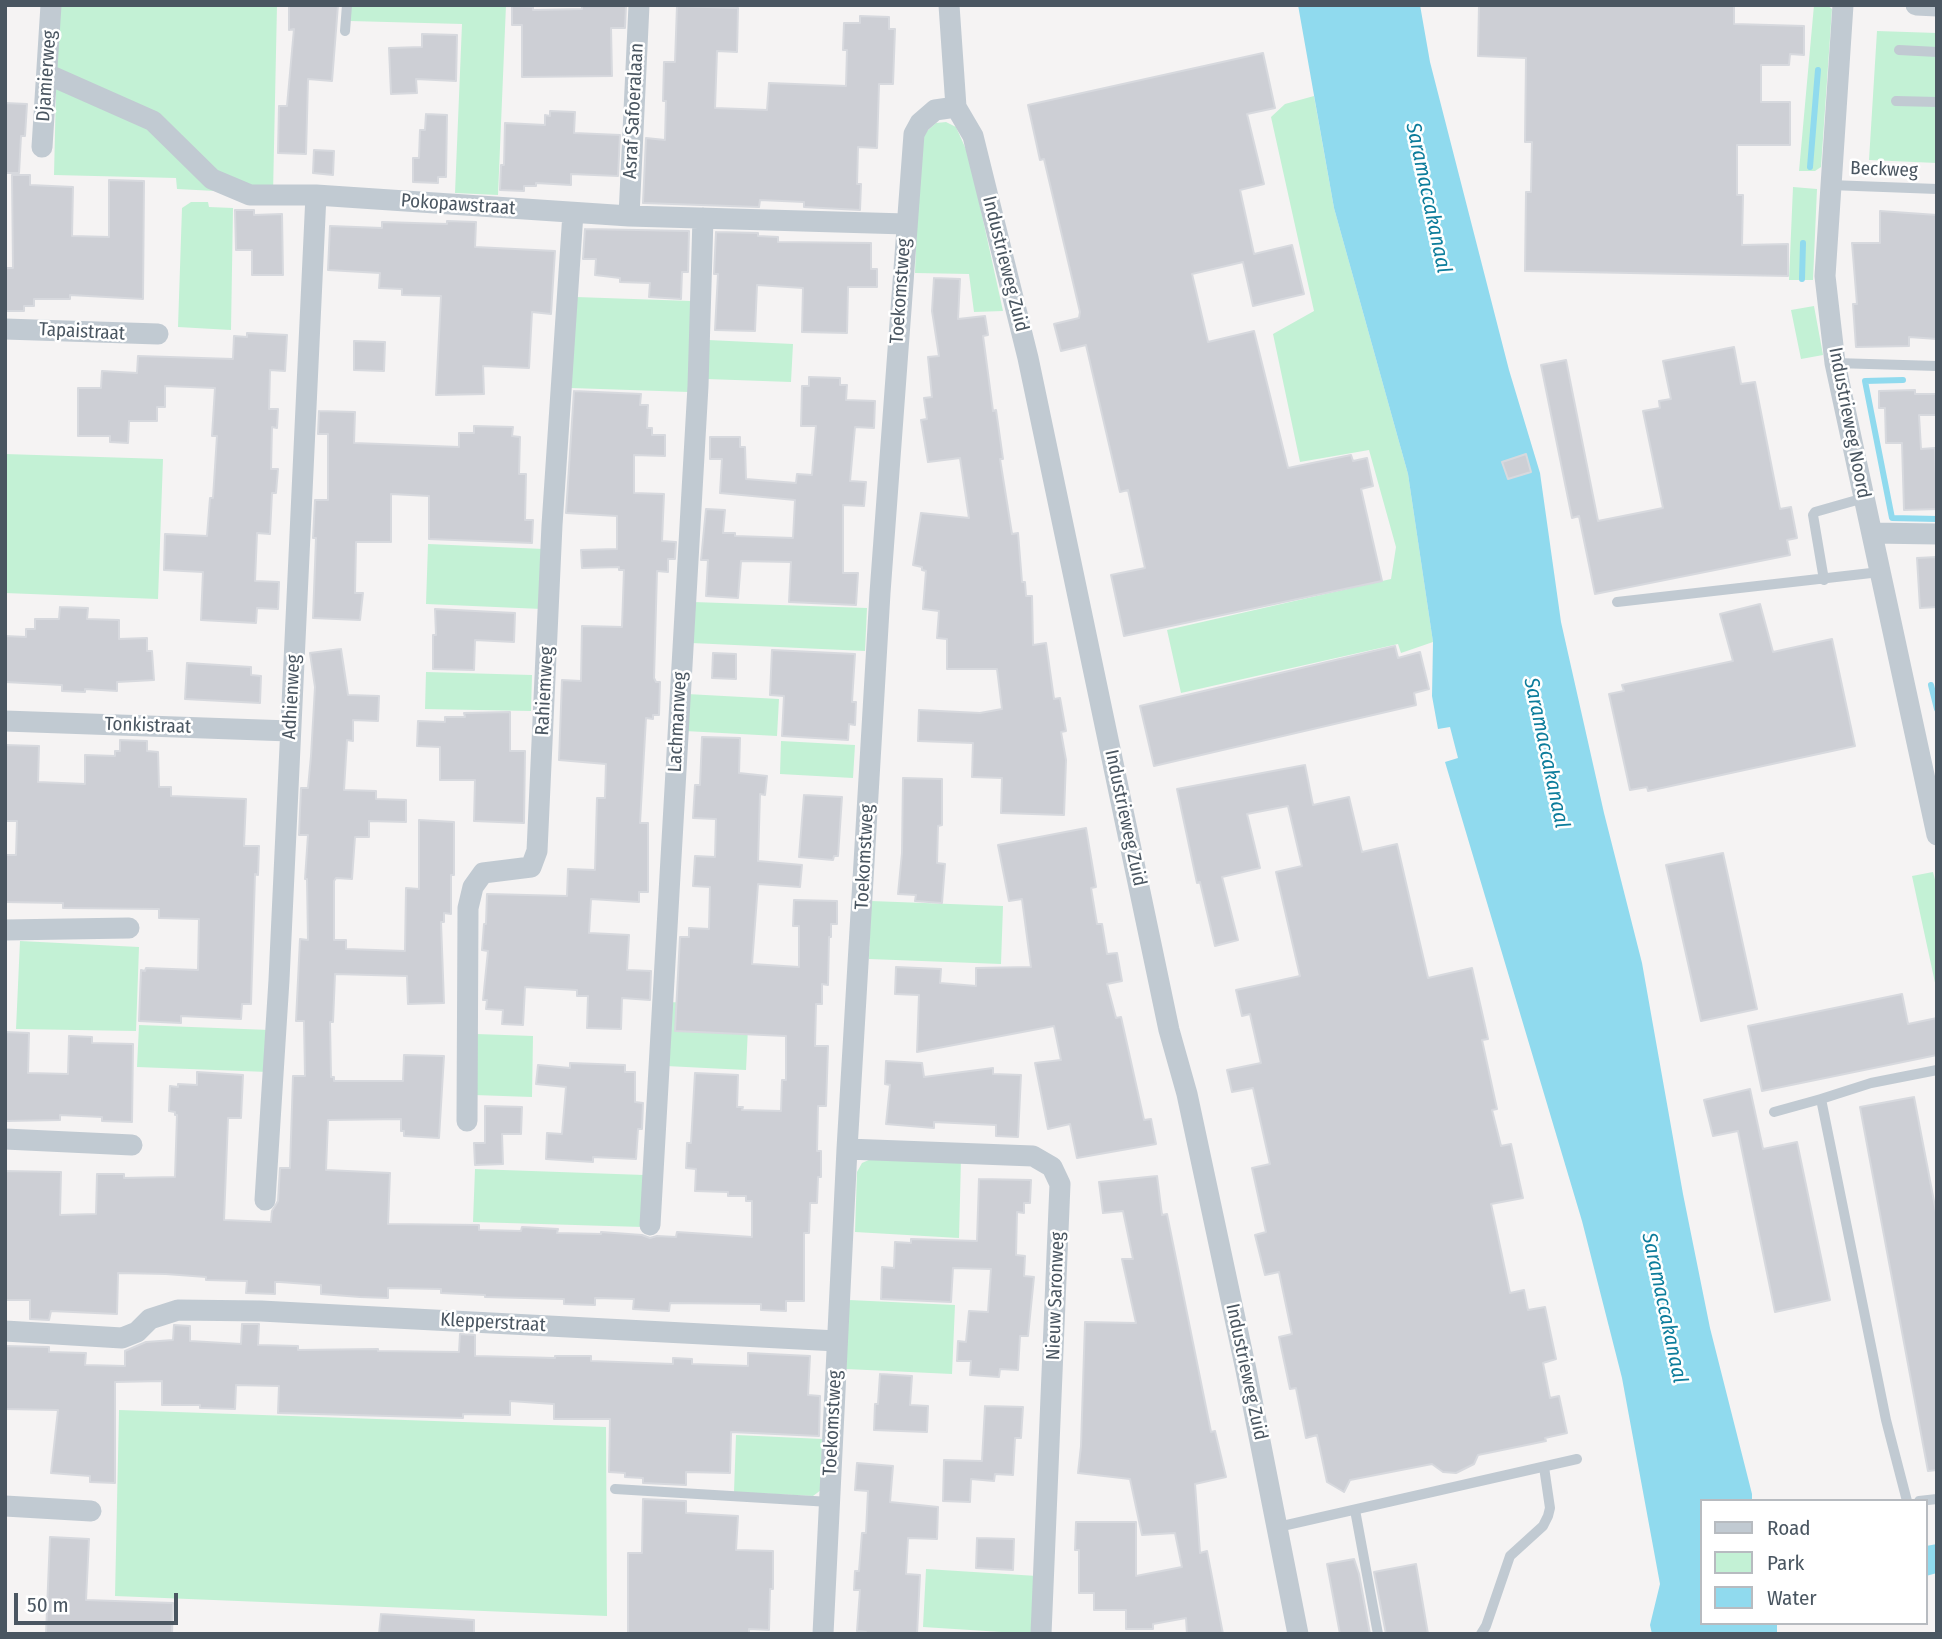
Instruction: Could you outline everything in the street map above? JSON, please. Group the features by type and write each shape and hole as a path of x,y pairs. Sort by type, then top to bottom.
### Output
{"street":[{"name":"Djamierweg","path":"42,147 51,5"},
{"name":"Asraf Safoeralaan","path":"629,216 639,5"},
{"name":"Industrieweg Zuid","path":"949,5 956,107 973,136 1028,358 1169,1030 1189,1107 1278,1527 1298,1634"},
{"name":"Industrieweg Noord","path":"1843,5 1825,276 1835,363 1937,835"},
{"path":"1916,5 1937,6"},
{"name":"Pokopawstraat","path":"47,74 153,121 212,179 250,195 316,195 629,216 906,224"},
{"name":"Toekomstweg","path":"823,1634 847,1149 880,593 906,224 914,134 920,123 936,110 956,107"},
{"name":"Adhienweg","path":"265,1200 279,980 316,195"},
{"name":"Rahiemweg","path":"467,1121 468,908 473,887 483,873 531,867 537,851 552,526 572,213"},
{"name":"Lachmanweg","path":"650,1225 697,399 703,218"},
{"name":"Tapaistraat","path":"5,329 158,334"},
{"path":"1872,533 1937,534"},
{"name":"Tonkistraat","path":"5,721 290,730"},
{"path":"5,930 129,928"},
{"path":"5,1139 132,1145"},
{"name":"Nieuw Saronweg","path":"847,1149 1032,1156 1052,1167 1060,1184 1041,1634"},
{"name":"Klepperstraat","path":"5,1331 122,1338 137,1332 150,1319 178,1310 261,1311 837,1341"},
{"path":"5,1506 91,1511"}],"lane":[{"path":"345,31 346,5"},
{"path":"1899,50 1937,52"},
{"path":"1896,101 1937,102"},
{"name":"Beckweg","path":"1830,185 1937,189"},
{"path":"1835,363 1937,366"},
{"path":"1824,580 1812,515 1864,498"},
{"path":"1617,602 1880,572"},
{"path":"1774,1112 1871,1083 1937,1070"},
{"path":"1821,1099 1886,1420 1906,1499"},
{"path":"1278,1527 1577,1459"},
{"path":"1481,1634 1510,1556 1535,1535 1548,1516 1550,1508 1544,1467"},
{"path":"615,1489 830,1502"},
{"path":"1355,1510 1378,1634"}],"green space":[{"path":"58,5 277,5 273,194 177,189 176,178 54,175"},
{"path":"351,5 506,5 498,195 455,193 462,24 350,21"},
{"path":"1814,5 1827,5 1832,9 1821,167 1815,171 1799,171"},
{"path":"1877,31 1937,33 1937,163 1869,160"},
{"path":"1314,96 1334,208 1408,474 1433,642 1401,653 1398,644 1181,693 1167,630 1391,579 1396,547 1369,450 1300,462 1273,334 1314,311 1271,117 1285,104"},
{"path":"946,122 956,127 969,156 1003,311 974,312 969,274 915,273 920,143 936,123"},
{"path":"1793,187 1817,189 1813,280 1789,280"},
{"path":"191,202 208,202 209,207 233,208 231,330 178,327 182,208"},
{"path":"576,297 691,301 689,392 571,388"},
{"path":"1814,306 1823,355 1801,359 1791,310"},
{"path":"708,340 793,344 791,382 707,379"},
{"path":"5,454 163,459 158,599 5,593"},
{"path":"428,544 544,549 542,609 426,604"},
{"path":"693,602 867,608 865,651 691,643"},
{"path":"426,672 532,675 531,711 425,709"},
{"path":"687,694 779,699 777,736 685,731"},
{"path":"781,741 855,745 853,778 780,774"},
{"path":"1933,872 1937,887 1937,992 1912,876"},
{"path":"871,901 1003,906 1001,964 869,959"},
{"path":"20,941 139,947 136,1031 16,1029"},
{"path":"669,1002 749,1006 746,1070 666,1066"},
{"path":"139,1025 270,1030 268,1072 137,1067"},
{"path":"476,1034 533,1036 532,1097 474,1095"},
{"path":"871,1159 961,1159 959,1238 855,1232 857,1172 862,1163"},
{"path":"475,1169 644,1175 643,1227 473,1222"},
{"path":"849,1300 955,1305 952,1374 846,1369"},
{"path":"119,1410 606,1427 607,1616 115,1596"},
{"path":"736,1435 822,1439 821,1490 813,1496 734,1492"},
{"path":"926,1569 1037,1576 1033,1634 923,1627"}],"water":[{"name":"Saramaccakanaal","path":"1298,5 1420,5 1430,62 1509,370 1540,473 1561,622 1604,813 1642,963 1710,1328 1752,1494 1752,1499 1700,1499 1700,1625 1777,1625 1777,1634 1652,1634 1650,1625 1660,1584 1622,1378 1582,1221 1445,762 1458,758 1450,727 1438,729 1432,696 1433,642 1408,474 1334,208"},
{"path":"1937,1544 1937,1573 1928,1575 1928,1546"}],"building":[{"path":"289,5 338,5 332,81 308,79 306,154 278,153 279,106 287,106 294,29 289,30"},
{"path":"582,5 626,5 625,28 611,28 612,76 522,77 522,25 512,25 512,6 533,7 533,10 582,9"},
{"path":"1479,5 1734,5 1734,24 1804,26 1804,55 1790,54 1789,65 1761,65 1761,102 1790,102 1790,145 1737,145 1737,195 1743,195 1742,245 1788,244 1788,276 1525,271 1526,192 1531,192 1532,142 1525,142 1526,58 1478,56"},
{"path":"677,6 738,8 737,52 717,51 715,108 767,110 769,83 846,86 847,50 843,50 844,23 860,23 860,16 889,17 889,29 895,29 893,84 879,84 877,148 858,147 857,184 861,184 860,210 804,207 804,202 760,200 759,207 643,203 646,138 665,140 664,62 675,62"},
{"path":"422,34 457,35 456,81 416,79 417,93 391,94 389,48 422,47"},
{"path":"1263,53 1275,108 1247,114 1264,184 1240,190 1254,254 1292,245 1304,294 1253,306 1243,262 1192,274 1208,342 1254,331 1288,468 1351,455 1353,461 1367,458 1373,486 1361,489 1382,581 1124,636 1111,575 1145,568 1128,490 1120,492 1086,345 1061,351 1054,324 1079,318 1080,312 1044,159 1040,160 1028,105"},
{"path":"5,103 27,104 25,136 21,136 19,173 5,173"},
{"path":"550,111 575,112 574,133 620,135 618,176 571,174 571,185 536,183 536,186 524,186 524,191 500,190 501,165 504,165 505,123 545,125 545,115 550,116"},
{"path":"426,114 447,115 446,177 438,177 438,183 413,182 413,158 419,158 420,130 425,130"},
{"path":"314,150 334,151 333,175 313,173"},
{"path":"12,175 30,175 30,185 73,187 72,236 109,237 109,180 144,181 143,299 70,295 70,299 34,299 34,306 24,306 24,311 6,311 6,268 13,268"},
{"path":"235,210 254,210 254,215 282,214 283,275 252,275 252,250 236,250"},
{"path":"1880,211 1937,215 1937,339 1909,337 1909,346 1856,347 1853,304 1857,304 1852,243 1880,243"},
{"path":"447,221 476,222 475,247 555,251 551,314 532,312 529,368 483,366 484,394 436,395 441,296 402,295 402,289 379,288 380,273 328,270 330,226 382,228 382,222 447,224"},
{"path":"585,229 689,231 688,272 682,272 681,299 649,297 650,283 620,282 620,278 595,275 596,259 583,259"},
{"path":"716,232 758,233 758,236 778,237 778,242 871,243 871,269 877,269 877,287 848,287 847,333 802,332 803,288 757,285 755,331 715,330 718,274 714,274"},
{"path":"934,278 960,279 958,319 985,316 988,335 983,336 993,411 996,410 1003,459 1000,459 1012,534 1018,533 1022,582 1025,582 1026,596 1032,596 1033,645 1046,643 1054,699 1060,698 1066,731 1061,732 1066,760 1064,815 1001,813 1002,778 972,777 973,743 918,741 919,710 980,713 1002,709 997,669 947,669 947,639 937,638 939,611 923,609 926,571 913,565 921,513 969,518 960,458 928,462 921,420 927,419 924,398 932,397 928,357 939,356 932,311"},
{"path":"247,333 287,335 285,371 270,370 269,409 278,409 277,428 272,427 271,469 278,469 276,493 272,493 270,534 257,533 255,581 279,582 278,609 257,608 256,623 201,620 203,572 164,570 165,534 207,536 210,498 213,498 217,436 212,436 215,388 165,386 165,407 157,407 157,421 129,421 128,443 110,442 110,436 78,436 78,388 101,388 102,371 137,373 138,356 233,359 234,336 247,337"},
{"path":"354,341 385,342 384,371 354,370"},
{"path":"1734,347 1741,384 1755,382 1780,509 1791,507 1797,538 1787,540 1790,555 1595,594 1579,516 1572,518 1541,365 1566,360 1598,521 1663,508 1643,411 1660,408 1659,401 1671,399 1663,361"},
{"path":"809,377 840,378 840,385 847,385 846,400 875,401 874,428 855,427 850,481 866,482 864,506 843,505 843,573 858,573 856,605 789,602 791,562 741,561 738,598 706,596 708,560 701,560 706,509 725,510 723,533 735,533 735,536 793,538 795,500 720,493 722,459 710,459 710,437 740,437 740,447 745,447 746,479 796,483 797,474 812,475 816,426 801,426 802,386 809,386"},
{"path":"1915,390 1915,394 1936,394 1937,415 1919,415 1921,449 1935,448 1937,509 1904,510 1902,443 1886,443 1885,408 1879,408 1879,391"},
{"path":"574,391 641,394 640,405 648,405 647,428 652,428 652,435 665,435 665,456 634,455 634,493 664,494 662,541 676,542 675,559 668,559 668,572 657,571 654,678 656,682 660,682 659,715 653,715 653,719 646,718 640,823 648,823 648,892 639,892 639,902 591,899 589,933 629,935 627,970 651,971 650,1000 622,998 621,1029 587,1028 588,996 577,996 577,990 525,987 523,1025 502,1024 503,1010 486,1009 487,1000 483,1000 488,951 482,950 487,894 567,896 568,869 595,870 597,798 605,798 606,764 559,760 562,680 581,681 582,626 622,627 624,570 619,570 619,567 582,568 581,550 617,549 617,516 566,513"},
{"path":"319,411 355,412 354,443 459,447 459,433 474,433 474,426 513,427 512,436 520,437 519,474 526,474 525,520 533,520 532,543 429,539 429,496 391,494 391,542 356,542 355,593 363,593 360,620 313,618 315,500 328,500 328,434 318,434"},
{"path":"1526,454 1531,472 1508,479 1502,462"},
{"path":"1937,557 1937,607 1920,608 1917,558"},
{"path":"1760,604 1773,652 1832,639 1855,746 1648,791 1647,787 1630,790 1609,694 1624,691 1622,685 1733,661 1720,614"},
{"path":"60,607 88,608 87,619 119,620 119,639 147,638 147,651 152,651 154,680 117,682 117,691 85,689 85,692 62,691 62,685 5,682 5,636 26,637 26,629 35,629 35,619 59,619"},
{"path":"435,609 515,613 514,642 475,640 474,670 433,669"},
{"path":"1395,646 1398,658 1420,652 1429,689 1414,693 1416,705 1154,766 1140,706"},
{"path":"341,649 348,695 379,696 378,721 353,720 353,741 347,740 344,790 376,791 376,799 406,800 406,822 369,821 369,837 355,837 352,879 336,878 334,881 334,940 346,940 346,949 405,951 406,888 419,889 419,820 454,822 454,875 451,875 451,914 444,913 444,922 441,922 444,1003 408,1004 407,976 335,974 333,1022 330,1022 331,1077 334,1077 334,1081 403,1081 404,1055 444,1056 439,1138 404,1136 401,1119 328,1120 326,1170 390,1173 388,1224 479,1225 479,1230 521,1231 522,1227 558,1229 557,1233 601,1232 650,1238 676,1237 677,1232 752,1237 752,1201 746,1201 746,1196 728,1196 728,1192 695,1191 696,1169 686,1168 687,1143 691,1143 695,1073 738,1075 737,1107 743,1107 742,1110 781,1111 782,1080 786,1080 786,1036 675,1031 680,937 689,937 689,928 709,929 710,887 693,886 695,856 715,857 716,819 693,818 695,785 700,785 702,737 740,738 739,773 767,776 765,795 760,794 758,861 802,865 800,887 758,884 752,964 799,967 799,926 793,926 794,900 837,901 837,924 831,924 829,937 828,985 822,984 822,1004 816,1004 815,1046 828,1046 826,1106 818,1106 817,1151 821,1151 821,1177 818,1177 817,1203 810,1203 809,1233 804,1233 804,1301 786,1301 786,1311 761,1310 761,1304 670,1303 669,1311 633,1309 634,1299 595,1298 595,1305 564,1304 564,1299 485,1297 441,1293 441,1289 388,1288 388,1298 360,1297 321,1294 321,1285 280,1282 275,1282 275,1294 246,1293 247,1281 118,1273 117,1314 51,1311 49,1320 30,1319 30,1300 5,1300 5,1171 61,1172 60,1215 96,1214 97,1174 124,1174 124,1178 175,1177 177,1115 169,1111 170,1086 197,1085 197,1072 243,1075 241,1118 228,1118 224,1220 271,1222 272,1211 278,1201 280,1168 290,1168 293,1076 305,1076 304,1021 296,1021 300,939 308,940 305,879 308,835 299,835 301,788 308,788 311,756 315,687 310,653"},
{"path":"772,650 855,654 852,702 856,702 855,725 849,724 848,740 782,736 784,696 770,695"},
{"path":"713,653 736,654 736,679 712,678"},
{"path":"187,663 251,667 251,675 261,676 260,703 185,699"},
{"path":"510,712 510,751 525,751 524,823 474,821 475,780 440,780 440,747 417,746 418,721 445,722 445,717 465,717 464,713"},
{"path":"120,740 147,741 147,751 158,752 159,787 171,787 171,796 246,799 244,846 259,846 258,875 255,874 251,1004 242,1004 241,1019 181,1016 181,1023 139,1021 141,970 198,970 199,919 159,918 159,909 63,908 63,903 5,902 5,855 16,855 17,821 5,821 5,745 39,746 38,782 85,784 85,755 115,756 115,751 120,751"},
{"path":"1305,765 1313,805 1349,797 1362,852 1397,844 1428,978 1472,968 1488,1039 1482,1040 1497,1109 1492,1110 1501,1146 1511,1144 1523,1198 1491,1204 1510,1293 1524,1290 1528,1310 1545,1307 1556,1359 1543,1363 1550,1398 1559,1396 1567,1433 1545,1438 1546,1441 1478,1455 1474,1464 1456,1473 1443,1472 1432,1464 1350,1480 1344,1492 1327,1482 1317,1435 1306,1438 1296,1388 1290,1389 1279,1337 1292,1334 1279,1272 1265,1275 1255,1235 1266,1232 1252,1168 1270,1164 1253,1088 1232,1092 1227,1070 1261,1063 1250,1014 1242,1016 1236,990 1300,976 1276,872 1302,866 1288,806 1247,814 1260,868 1222,877 1238,940 1215,946 1200,882 1197,883 1177,789"},
{"path":"903,778 942,779 942,825 938,826 937,863 945,864 942,903 915,901 916,895 898,894 902,853"},
{"path":"804,795 842,797 838,856 834,856 833,860 799,857"},
{"path":"1086,828 1096,887 1091,888 1097,924 1102,924 1107,954 1117,953 1122,981 1107,984 1116,1018 1121,1017 1144,1120 1151,1119 1156,1144 1077,1158 1070,1124 1048,1129 1035,1063 1061,1060 1054,1026 917,1052 919,995 895,994 896,967 941,969 940,983 976,986 976,968 1031,967 1022,899 1009,901 998,845"},
{"path":"1723,853 1757,1009 1701,1021 1666,865"},
{"path":"1902,994 1908,1024 1937,1018 1937,1055 1762,1091 1748,1026"},
{"path":"5,1032 29,1033 28,1073 68,1074 69,1036 92,1037 92,1043 133,1044 132,1122 60,1115 60,1120 5,1121"},
{"path":"886,1061 922,1063 924,1077 993,1068 993,1074 1021,1075 1018,1137 996,1136 996,1125 934,1122 934,1128 886,1124 890,1085 885,1084"},
{"path":"570,1063 625,1065 625,1072 635,1072 635,1102 643,1103 642,1129 638,1129 636,1159 593,1157 593,1162 546,1159 547,1133 562,1134 566,1087 536,1084 538,1065 570,1068"},
{"path":"1750,1089 1763,1149 1797,1142 1830,1300 1775,1312 1738,1131 1713,1136 1704,1100"},
{"path":"1914,1097 1937,1217 1937,1470 1928,1471 1860,1107"},
{"path":"485,1106 522,1107 521,1134 502,1134 503,1164 475,1165 474,1143 485,1143"},
{"path":"1157,1176 1162,1215 1167,1214 1211,1432 1215,1431 1226,1477 1195,1484 1200,1553 1207,1551 1223,1634 1187,1634 1186,1618 1153,1624 1153,1629 1126,1629 1126,1610 1094,1610 1094,1593 1079,1593 1079,1550 1075,1550 1076,1522 1136,1522 1136,1576 1182,1567 1175,1533 1142,1535 1130,1479 1078,1473 1085,1322 1136,1323 1122,1259 1133,1259 1123,1211 1103,1213 1099,1182"},
{"path":"979,1179 1031,1180 1030,1203 1024,1203 1024,1213 1017,1212 1016,1255 1025,1256 1024,1276 1034,1277 1028,1336 1020,1336 1018,1370 1000,1369 999,1377 970,1375 971,1361 957,1361 958,1341 966,1342 969,1311 988,1312 991,1269 953,1268 951,1302 881,1299 882,1267 894,1268 895,1242 911,1243 911,1239 977,1241"},
{"path":"242,1324 259,1324 258,1345 298,1346 298,1350 459,1352 460,1334 475,1335 475,1356 591,1356 591,1361 673,1364 673,1358 692,1359 692,1364 748,1366 748,1353 810,1356 808,1395 820,1396 819,1436 731,1432 730,1473 686,1472 686,1485 643,1483 643,1478 625,1477 625,1473 609,1472 610,1419 554,1419 554,1404 510,1401 510,1415 463,1414 463,1418 278,1413 279,1386 236,1385 235,1409 162,1405 162,1381 115,1382 115,1483 90,1482 90,1476 51,1473 58,1410 5,1409 5,1346 49,1347 49,1352 86,1353 85,1365 125,1366 125,1351 146,1342 173,1340 174,1325 190,1326 190,1341 241,1344"},
{"path":"880,1374 912,1376 910,1405 928,1406 927,1432 874,1430"},
{"path":"985,1406 1023,1407 1021,1438 1015,1438 1013,1475 995,1474 994,1481 971,1479 970,1502 943,1501 944,1460 982,1461"},
{"path":"857,1463 893,1466 890,1502 938,1507 937,1539 908,1538 906,1574 920,1575 917,1634 866,1634 857,1631 860,1590 854,1590 855,1571 859,1571 862,1533 866,1533 868,1491 855,1490"},
{"path":"643,1499 686,1501 686,1513 738,1516 736,1550 773,1551 769,1630 749,1629 749,1634 628,1634 628,1553 642,1553"},
{"path":"50,1537 89,1539 86,1600 173,1603 172,1634 46,1634"},
{"path":"977,1538 1014,1539 1013,1570 976,1568"},
{"path":"1354,1559 1370,1634 1340,1634 1327,1564"},
{"path":"1416,1564 1428,1634 1386,1634 1374,1572"},
{"path":"381,1614 474,1620 474,1634 379,1634"}],"waterway":[{"path":"1810,167 1818,70"},
{"path":"1802,279 1803,243"},
{"path":"1903,380 1865,381 1892,518 1937,519"},
{"path":"1931,685 1937,709"}]}
